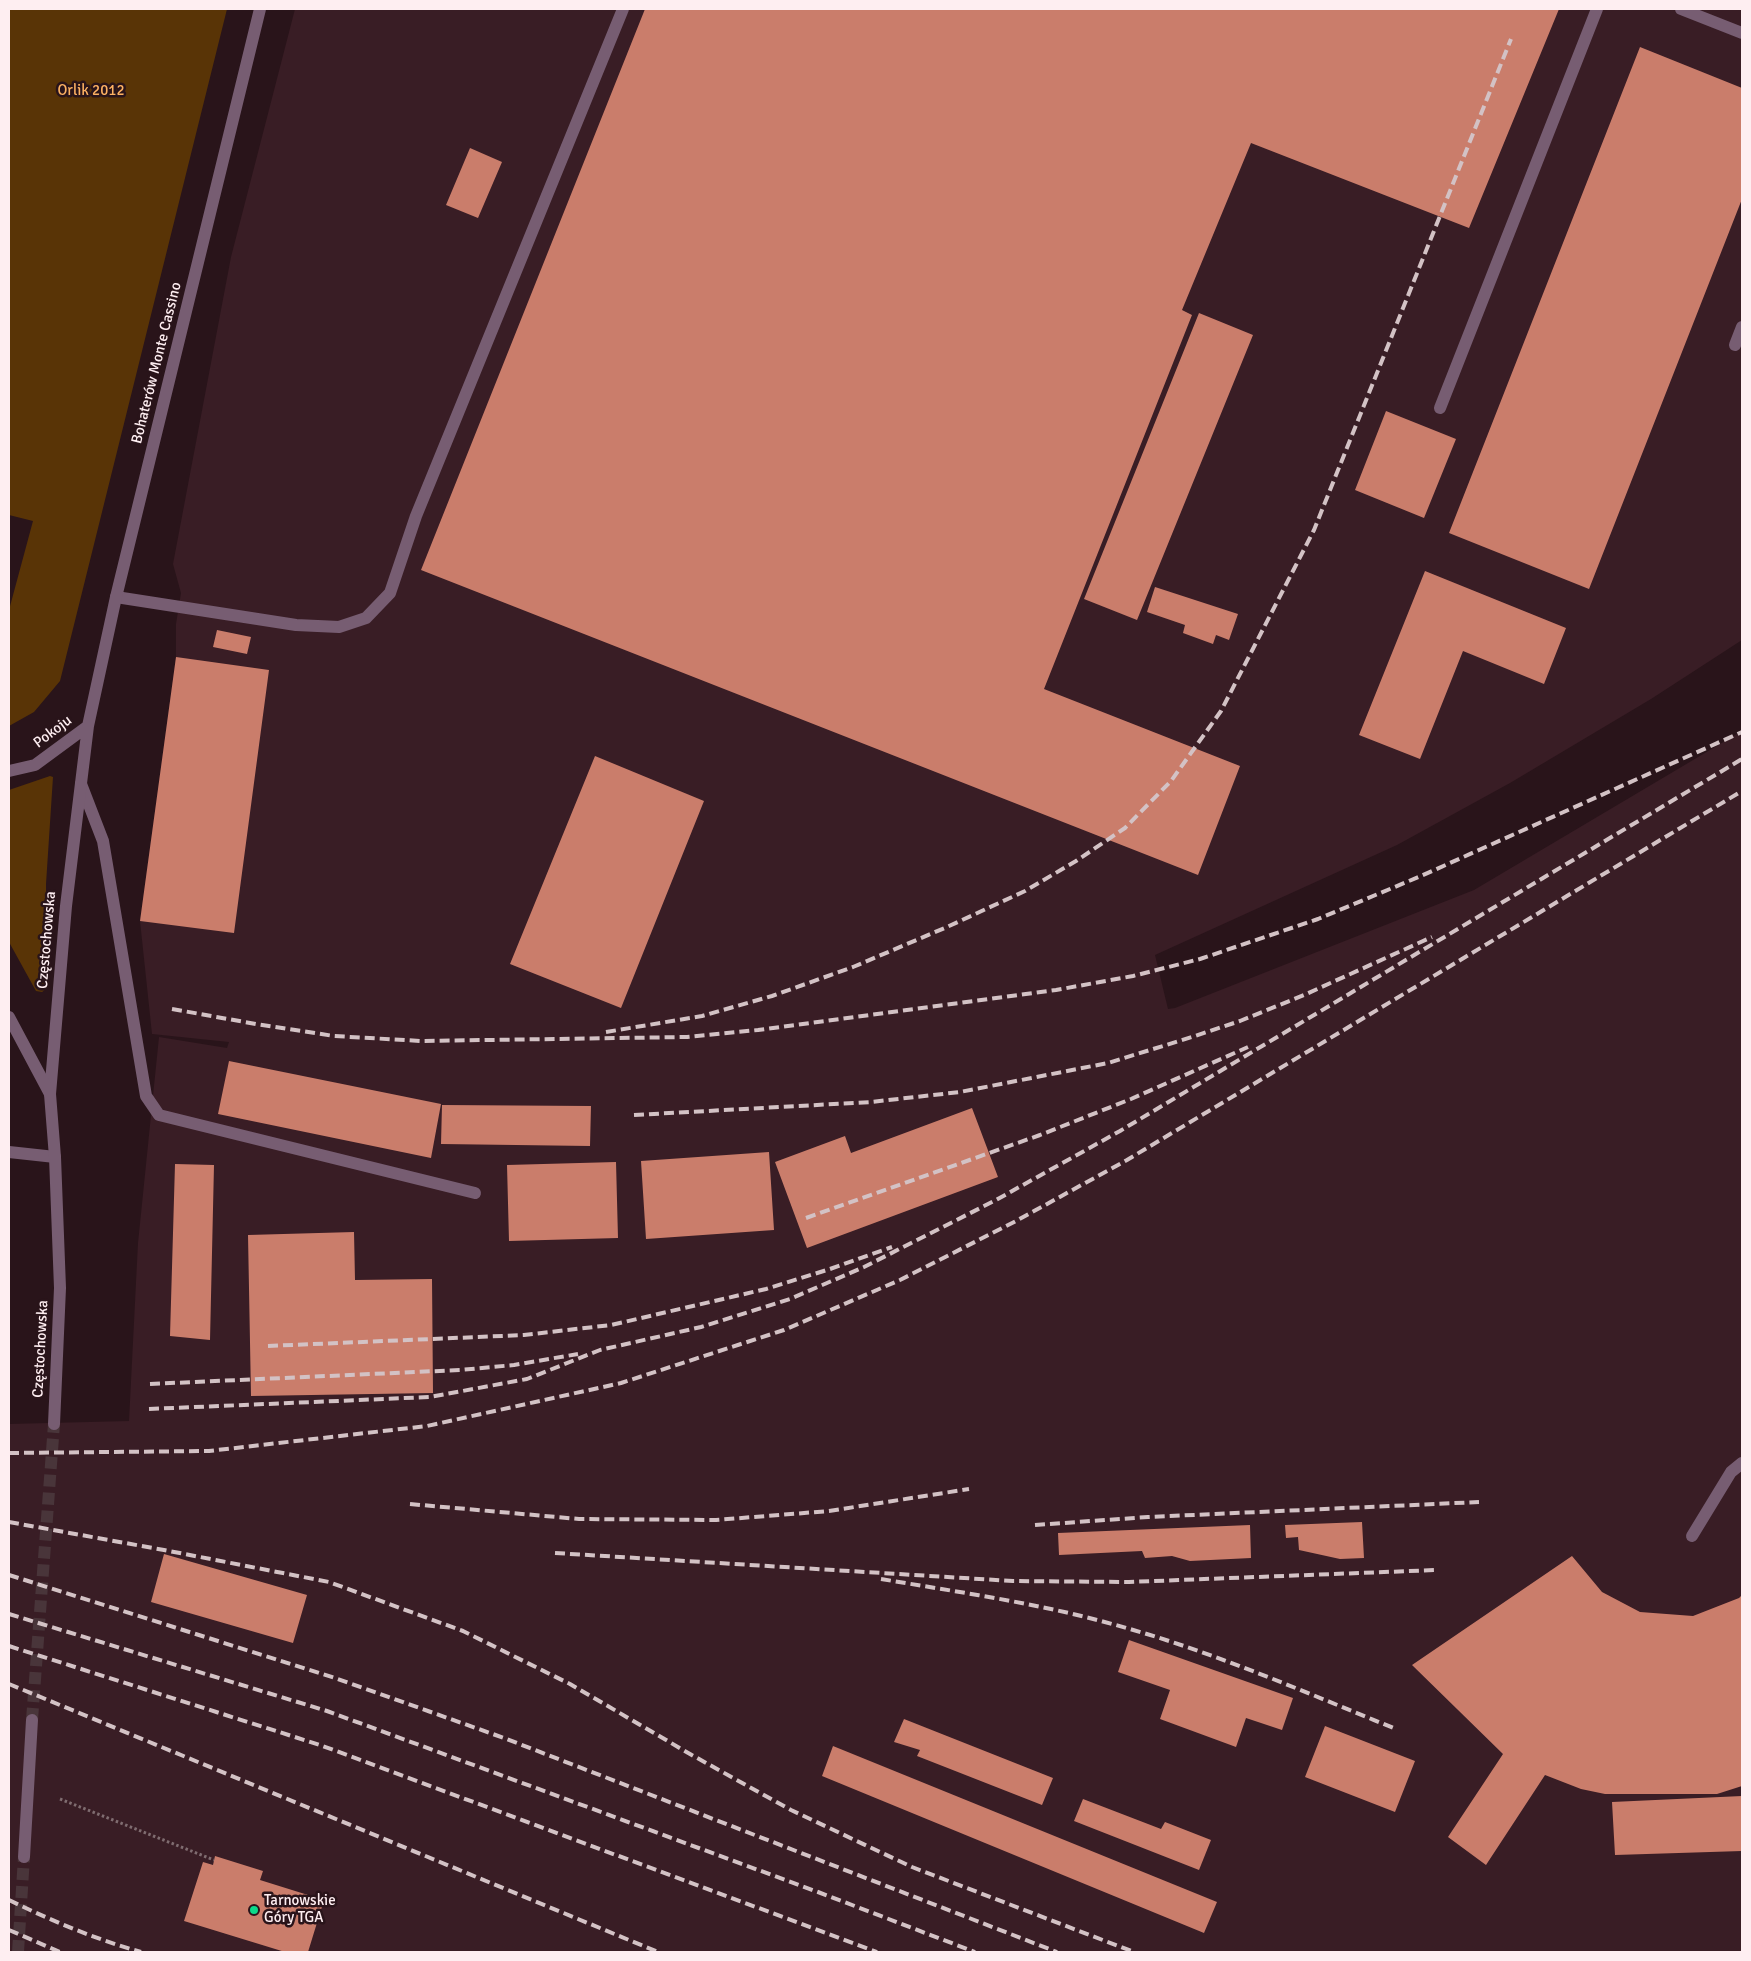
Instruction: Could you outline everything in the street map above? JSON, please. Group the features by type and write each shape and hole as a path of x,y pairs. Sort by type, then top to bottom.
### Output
{"street":[{"name":"Bohaterów Monte Cassino","path":"88,726 116,597 260,9"},
{"path":"116,597 296,625 339,627 366,618 390,593 416,516 623,9"},
{"path":"1440,408 1597,9"},
{"path":"1681,9 1742,33"},
{"path":"1735,345 1742,328"},
{"name":"Pokoju","path":"9,772 35,765 88,726"},
{"name":"Częstochowska","path":"54,1424 60,1288 55,1157 50,1094 66,906 88,726"},
{"path":"81,784 104,841 146,1096 159,1114 475,1193"},
{"path":"9,1017 50,1094"},
{"path":"9,1152 55,1157"},
{"path":"1692,1536 1731,1472 1742,1462"},
{"path":"24,1858 32,1720"}],"path":[{"path":"60,1799 214,1860"}],"shaded area":[{"path":"295,9 1742,9 1742,640 1651,699 1510,783 1397,845 1155,955 1168,1009 1175,1008 1474,890 1742,731 1742,1952 9,1952 9,1424 129,1421 138,1243 159,1037 227,1048 229,1042 152,1034 140,921 176,657 176,624 181,593 173,564 231,257"}],"green space":[{"name":"Orlik 2012","path":"9,9 227,9 60,681 34,712 9,726 9,610 33,521 9,515"},
{"path":"50,776 53,777 46,884 46,989 42,992 36,991 9,942 9,790"}],"building":[{"path":"645,9 1559,9 1469,228 1251,143 1182,310 1192,315 1044,689 1240,766 1198,875 421,570"},
{"path":"1640,47 1742,88 1742,199 1589,589 1449,533"},
{"path":"470,148 502,162 478,218 446,205"},
{"path":"1199,313 1253,335 1137,620 1084,599"},
{"path":"1386,411 1456,439 1424,518 1355,490"},
{"path":"1425,571 1566,628 1544,684 1463,651 1420,759 1359,735"},
{"path":"1155,587 1238,614 1229,640 1216,635 1213,644 1183,633 1185,625 1147,612"},
{"path":"217,630 251,637 247,654 213,647"},
{"path":"176,657 269,670 234,933 140,921"},
{"path":"595,756 704,801 621,1008 510,964"},
{"path":"229,1061 441,1104 431,1158 218,1114"},
{"path":"442,1105 591,1106 590,1146 441,1144"},
{"path":"972,1108 998,1177 807,1248 775,1162 845,1136 851,1153"},
{"path":"769,1152 774,1230 646,1239 641,1161"},
{"path":"616,1162 618,1238 509,1241 507,1165"},
{"path":"175,1164 214,1165 210,1340 170,1336"},
{"path":"354,1232 355,1280 432,1279 433,1393 251,1396 248,1235"},
{"path":"1362,1522 1364,1558 1340,1559 1299,1550 1298,1537 1286,1538 1285,1525"},
{"path":"1250,1525 1251,1558 1190,1561 1172,1556 1145,1558 1142,1551 1059,1555 1058,1533"},
{"path":"164,1554 307,1595 293,1643 151,1602"},
{"path":"1572,1556 1602,1592 1640,1612 1693,1616 1739,1598 1742,1595 1742,1786 1717,1794 1605,1794 1581,1789 1545,1775 1486,1865 1448,1837 1503,1754 1412,1665"},
{"path":"1129,1640 1293,1698 1282,1730 1246,1718 1236,1747 1160,1719 1170,1690 1118,1672"},
{"path":"904,1719 1053,1778 1042,1805 917,1756 920,1750 894,1742"},
{"path":"1325,1726 1415,1761 1395,1812 1305,1777"},
{"path":"833,1746 1217,1902 1204,1933 822,1776"},
{"path":"1742,1796 1742,1851 1615,1855 1612,1802"},
{"path":"1083,1799 1161,1829 1165,1822 1211,1840 1199,1870 1074,1821"},
{"name":"Tarnowskie Góry TGA","path":"215,1856 263,1871 260,1880 324,1900 308,1952 285,1952 184,1921 203,1862 213,1865"}],"tunnel":[{"path":"32,1720 54,1424"},
{"path":"18,1952 24,1857"}],"railway":[{"path":"606,1032 702,1016 772,996 853,967 947,927 1025,891 1076,861 1125,828 1171,781 1221,711 1314,530 1511,39"},
{"path":"172,1009 334,1036 421,1041 687,1037 758,1030 1056,990 1133,976 1200,959 1318,919 1421,876 1742,732"},
{"path":"149,1409 430,1397 527,1379 600,1350 701,1327 790,1299 864,1267 996,1200 1120,1131 1742,759"},
{"path":"9,1453 209,1451 427,1426 621,1383 784,1330 900,1280 1016,1221 1127,1160 1742,791"},
{"path":"634,1115 871,1102 960,1092 1108,1063 1240,1021 1304,995 1432,937"},
{"path":"806,1218 1040,1135 1131,1099 1248,1047"},
{"path":"268,1346 524,1335 611,1325 766,1289 892,1247"},
{"path":"150,1384 460,1370 514,1365 578,1354"},
{"path":"410,1504 579,1519 716,1520 829,1511 969,1489"},
{"path":"1035,1525 1148,1517 1479,1502"},
{"path":"9,1522 329,1582 463,1631 570,1684 791,1810 912,1867 1134,1952"},
{"path":"555,1553 1013,1581 1129,1582 1436,1570"},
{"path":"9,1575 335,1678 504,1738 1057,1952"},
{"path":"881,1579 1055,1610 1148,1634 1255,1672 1396,1729"},
{"path":"9,1614 327,1711 818,1892 975,1952"},
{"path":"9,1646 320,1745 877,1952"},
{"path":"9,1684 658,1952"},
{"path":"9,1900 74,1929 141,1952"},
{"path":"9,1930 60,1952"}],"place":[{"name":"Tarnowskie Góry TGA","path":"254,1910"}]}
